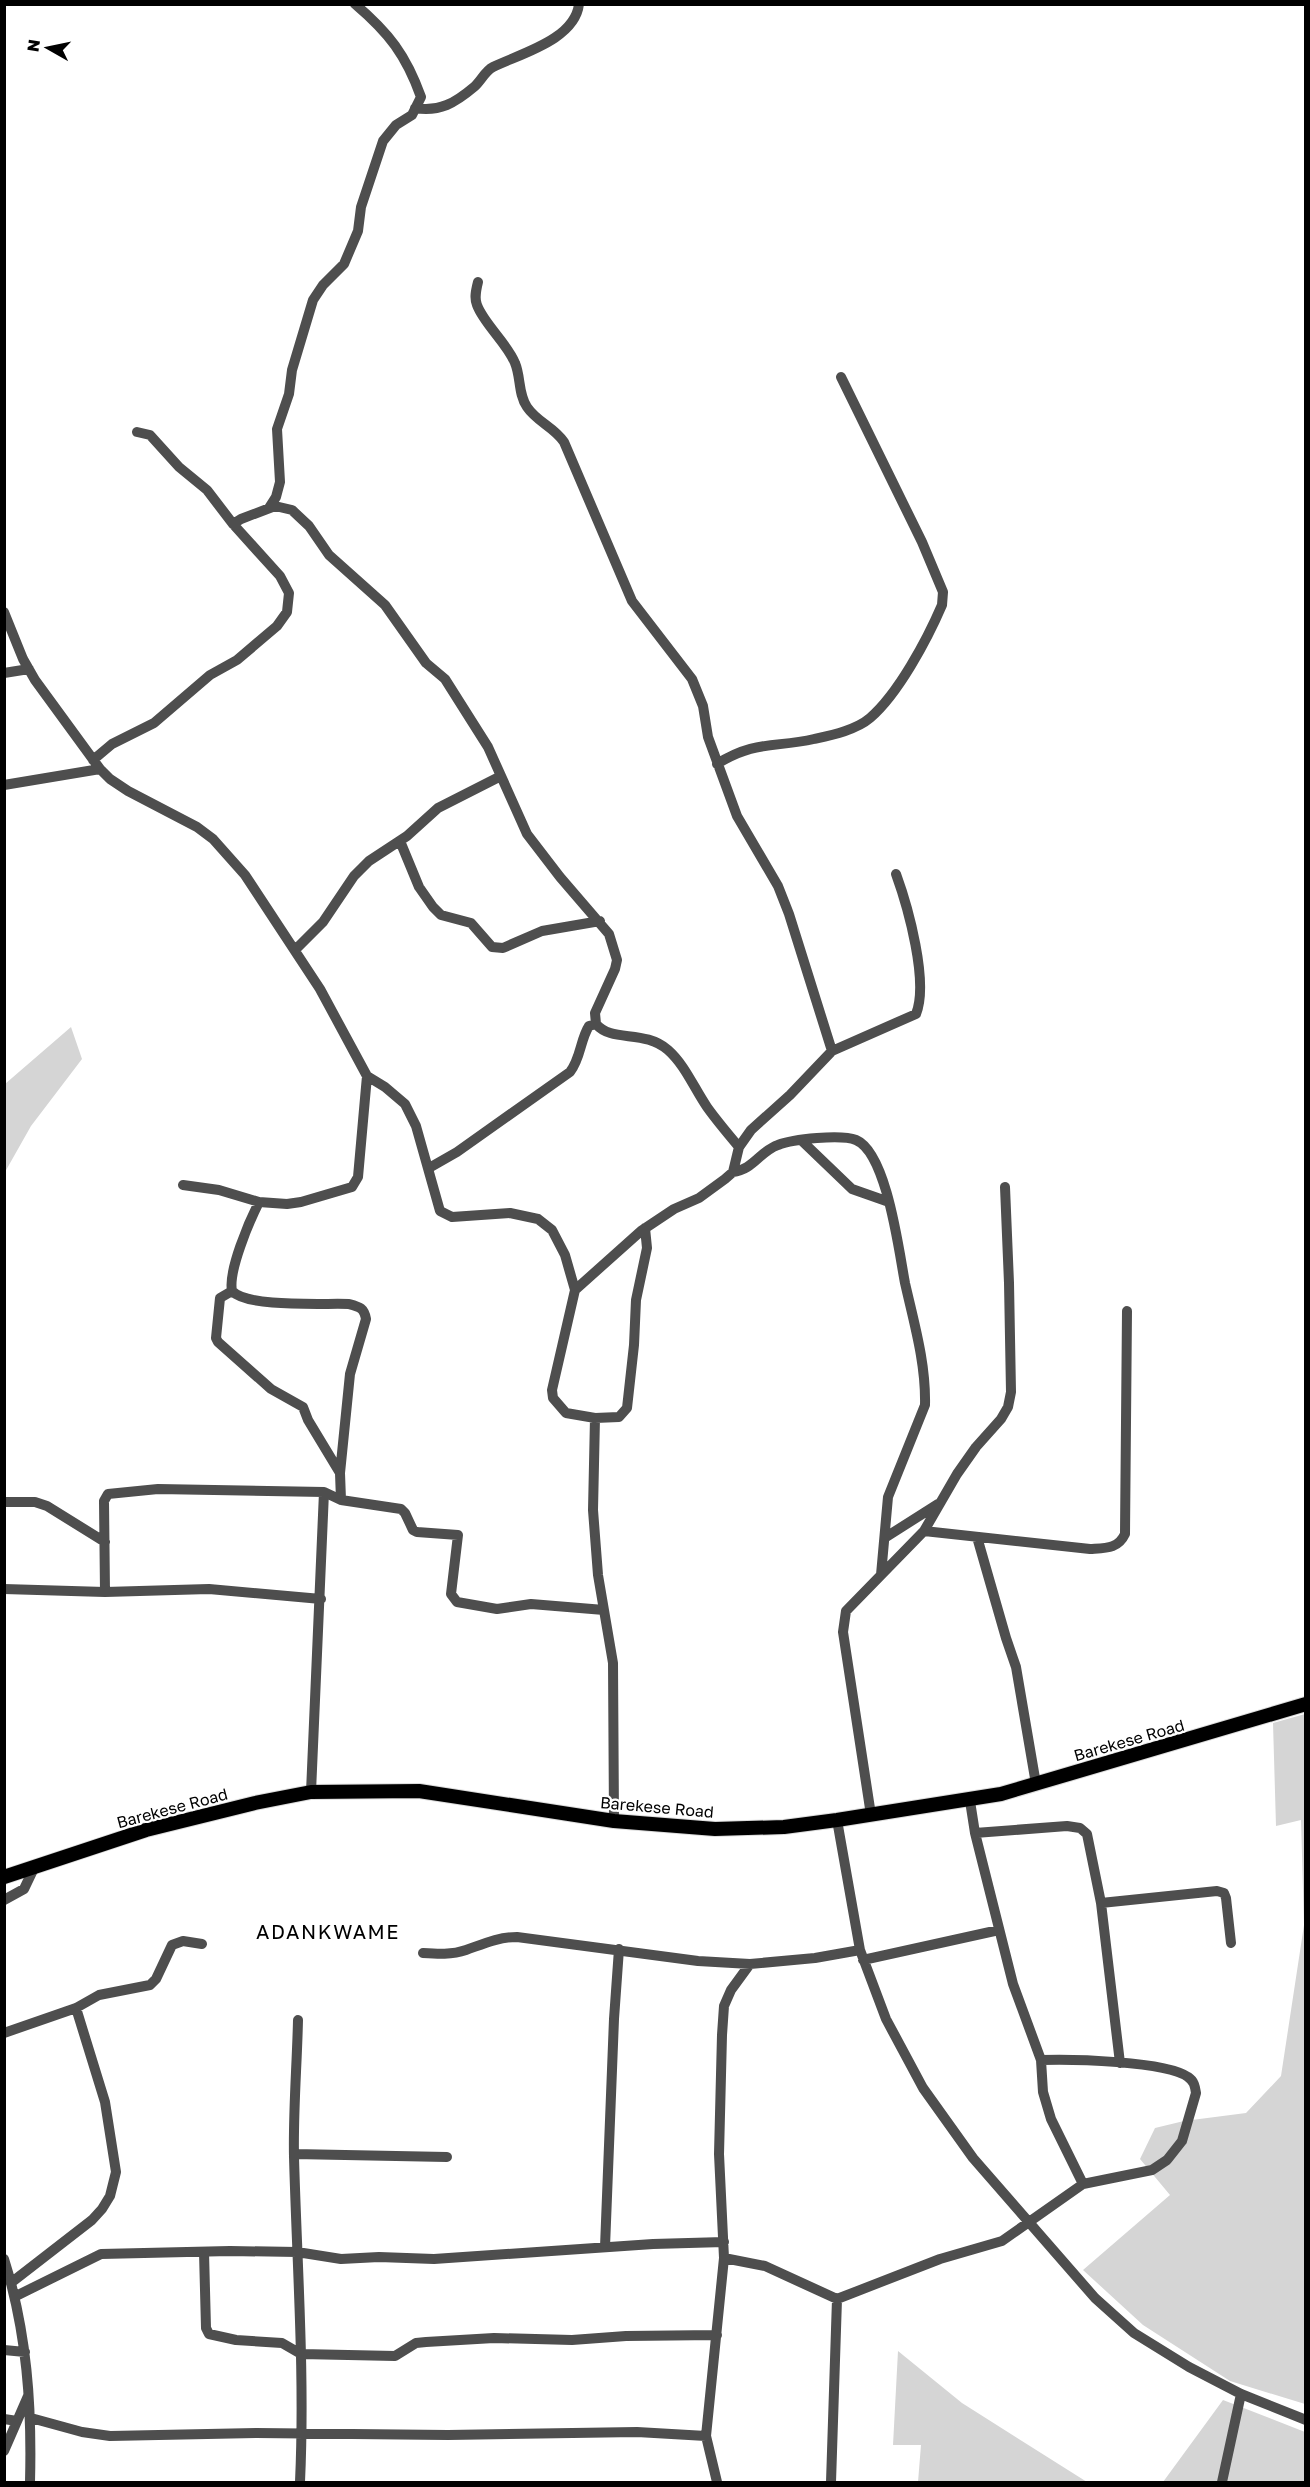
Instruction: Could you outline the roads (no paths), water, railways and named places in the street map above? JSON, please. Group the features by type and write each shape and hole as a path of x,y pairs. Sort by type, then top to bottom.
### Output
{"main road":[{"name":"Barekese Road","path":"4,1877 146,1830 310,1792 419,1791 614,1821 715,1829 784,1827 837,1820 970,1801 1036,1784 1305,1704"}],"street":[{"path":"269,508 276,497 280,482 277,429 289,394 292,370 313,300 323,285 344,264 358,231 361,207 383,141 396,125 412,115 421,97 412,72 398,47 355,4"},
{"path":"415,108 438,110 474,87 491,68 531,52 563,31 578,14 579,4"},
{"path":"478,282 477,305 516,364 522,399 527,408 556,431 564,442 632,601 692,680 703,706 708,737 737,816 782,896 832,1051"},
{"path":"717,764 735,753 757,746 814,739 857,726 870,718 895,690 942,605 943,592 922,542 841,377"},
{"path":"93,760 112,744 154,723 210,675 237,660 277,626 287,612 289,593 280,576 233,524 207,490 179,467 150,435 137,432"},
{"path":"233,524 269,508 284,507 292,510 309,526 329,555 385,605 426,663 445,679 488,747 527,834 609,934 617,960 595,1012 596,1024 605,1031 653,1039 668,1050 698,1090 706,1105 739,1147"},
{"path":"4,612 29,669 100,770 128,791 197,827 213,839 260,895 320,988 367,1076 385,1087 405,1104 416,1126 429,1167 436,1203 446,1216 464,1217 487,1213 510,1213 538,1219 552,1230 565,1255 575,1290 554,1380 553,1398 566,1413 595,1418 619,1417 627,1408 636,1300 647,1248 645,1228"},
{"path":"4,673 29,669"},
{"path":"4,784 100,770"},
{"path":"295,950 323,922 354,876 369,861 400,841 438,808 501,776"},
{"path":"400,841 419,887 432,907 441,915 471,923 492,947 503,948 542,931 600,921"},
{"path":"733,1172 739,1147 751,1130 790,1095 832,1051 916,1014 919,1007 914,934 896,874"},
{"path":"429,1167 458,1152 570,1072 576,1065 585,1032 590,1026 596,1024"},
{"path":"183,1185 219,1190 259,1202 301,1202 352,1187 358,1177 367,1076"},
{"path":"575,1290 645,1228 674,1209 699,1198 733,1172 750,1167 764,1153 778,1144 839,1137 856,1140 869,1149 894,1216 923,1362 925,1396 923,1411 888,1497 881,1575"},
{"path":"802,1141 852,1189 889,1202"},
{"path":"872,1815 843,1632 843,1618 846,1611 924,1531 976,1447 1001,1419 1008,1407 1011,1392 1010,1283 1005,1187"},
{"path":"232,1291 232,1278 248,1223 259,1202"},
{"path":"232,1291 241,1297 262,1301 349,1304 360,1307 364,1311 366,1319 350,1374 340,1473 341,1500"},
{"path":"232,1291 220,1298 218,1342 271,1389 303,1407 308,1420 340,1473"},
{"path":"924,1531 1090,1549 1113,1547 1121,1542 1125,1534 1127,1311"},
{"path":"595,1418 593,1510 598,1575 613,1663 614,1821"},
{"path":"105,1592 104,1501 108,1494 158,1489 324,1492 341,1500 401,1509 413,1530 458,1535 451,1594 457,1602 496,1609 531,1605 604,1610"},
{"path":"310,1792 316,1707 314,1678 321,1599 324,1492"},
{"path":"4,1502 35,1502 47,1506 105,1542"},
{"path":"886,1537 939,1504"},
{"path":"977,1537 1016,1667 1036,1784"},
{"path":"4,1589 105,1592 209,1589 321,1599"},
{"path":"970,1801 975,1833 1013,1984 1041,2060 1043,2092 1051,2119 1083,2184"},
{"path":"837,1820 862,1955 886,2019 923,2088 973,2158 1095,2298 1134,2333 1189,2367 1241,2394 1305,2420"},
{"path":"975,1833 1066,1826 1080,1828 1087,1834 1101,1903 1120,2063"},
{"path":"4,1899 24,1889 35,1866"},
{"path":"1101,1903 1217,1890 1224,1893 1226,1898 1231,1943"},
{"path":"423,1953 441,1954 465,1951 504,1937 619,1949 698,1961 750,1964 862,1955 999,1930"},
{"path":"4,2033 76,2008 99,1995 150,1985 156,1979 172,1945 183,1941 202,1944"},
{"path":"605,2247 619,1949"},
{"path":"717,2482 706,2436 724,2258 720,2154 724,2006 731,1990 750,1964"},
{"path":"12,2282 92,2220 102,2209 115,2184 116,2172 105,2102 76,2008"},
{"path":"298,2020 294,2154 303,2435 300,2482"},
{"path":"724,2258 765,2266 837,2299 940,2259 1002,2241 1083,2184 1152,2170 1167,2160 1182,2141 1196,2093 1195,2085 1190,2078 1147,2066 1076,2059 1041,2060"},
{"path":"294,2154 447,2157"},
{"path":"16,2296 101,2254 297,2252 341,2259 379,2257 434,2259 605,2247 724,2242"},
{"path":"204,2252 206,2328 209,2334 236,2340 282,2343 301,2354 395,2356 416,2343 494,2338 572,2340 626,2336 717,2335"},
{"path":"4,2259 16,2296 30,2393 30,2482"},
{"path":"831,2482 837,2299"},
{"path":"4,2350 25,2352"},
{"path":"4,2451 30,2393"},
{"path":"1222,2482 1241,2394"},
{"path":"31,2418 82,2432 110,2436 256,2433 303,2435 637,2432 706,2436"},
{"path":"4,2419 17,2421"}],"district":[{"name":"ADANKWAME","path":"328,1932"}]}
